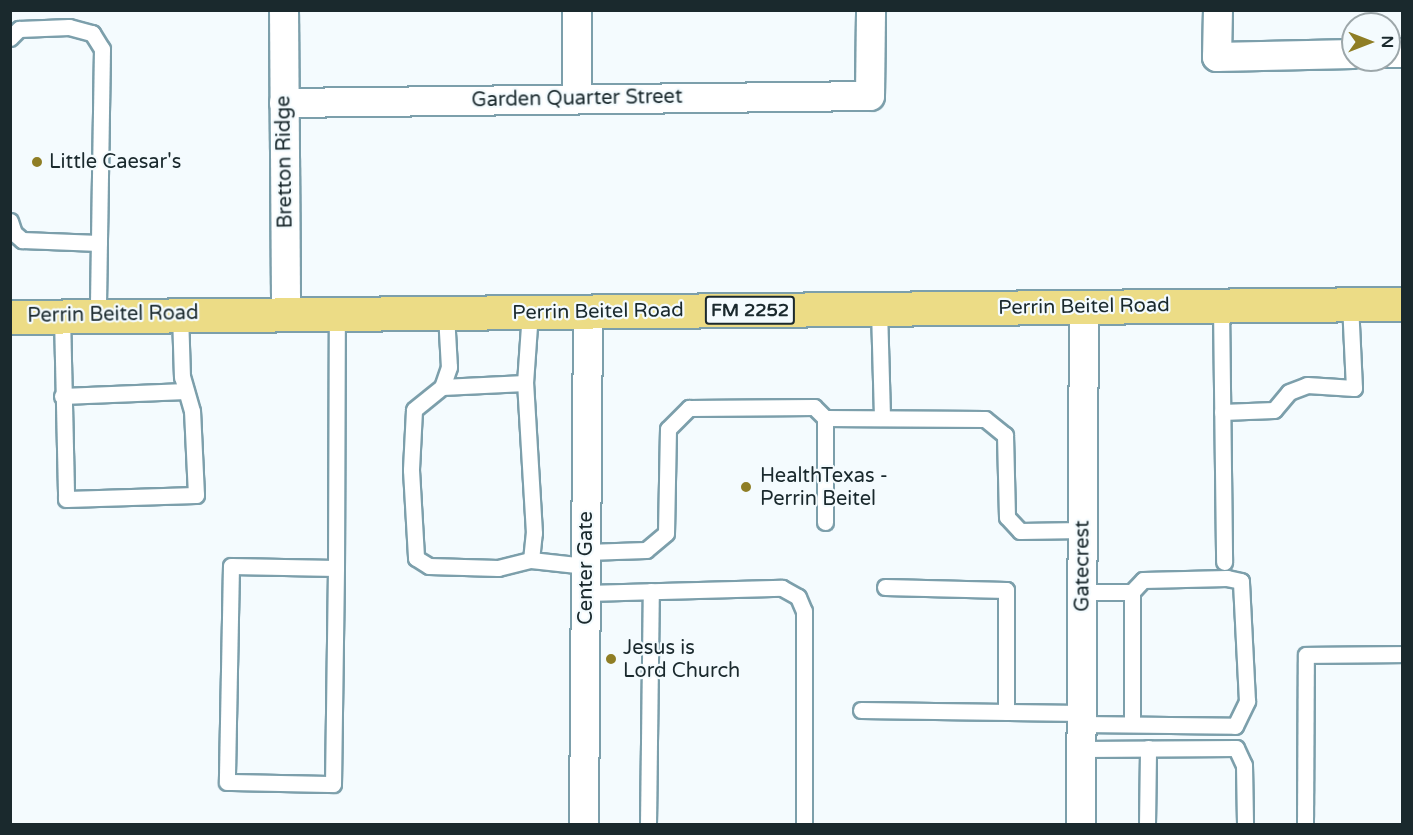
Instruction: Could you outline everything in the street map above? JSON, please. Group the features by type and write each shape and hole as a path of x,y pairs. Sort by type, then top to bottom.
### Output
{"main road":[{"name":"Perrin Beitel Road","path":"10,317 1402,304"}],"street":[{"name":"Bretton Ridge","path":"284,10 286,314"},
{"path":"577,10 577,99"},
{"name":"Garden Quarter Street","path":"284,103 870,96 871,10"},
{"path":"1218,10 1217,57 1341,54"},
{"name":"Gatecrest","path":"1081,825 1084,308"},
{"name":"Center Gate","path":"584,825 588,311"}],"lane":[{"path":"10,38 19,29 69,27 93,33 102,49 98,316"},
{"path":"10,221 14,234 22,240 99,243"},
{"path":"1222,412 1274,410 1288,392 1307,385 1354,388 1350,304"},
{"path":"1221,306 1224,562"},
{"path":"879,309 882,418"},
{"path":"530,312 525,383 534,533 531,560"},
{"path":"336,568 231,566 227,782 333,784 336,568 337,313"},
{"path":"446,314 449,367 442,387 414,410 411,470 416,558 429,566 498,568 531,560 586,570 651,591 782,588 798,597 804,611 804,825"},
{"path":"62,316 66,499 196,495 192,411 186,391 180,315"},
{"path":"442,387 525,383"},
{"path":"62,396 186,391"},
{"path":"586,570 646,550 666,533 668,429 688,408 814,406 825,418 825,522"},
{"path":"825,418 985,419 1005,435 1007,517 1020,531 1083,530"},
{"path":"1082,729 1132,724 1234,726 1247,701 1241,581 1227,578 1143,580 1132,592 1132,724"},
{"path":"885,587 1006,590 1006,712"},
{"path":"648,825 651,591"},
{"path":"1082,592 1132,592"},
{"path":"1305,825 1306,655 1402,654"},
{"path":"861,710 1006,712 1082,729 1148,748 1236,748 1244,765 1245,825"},
{"path":"1147,825 1148,748"}],"place":[{"name":"Little Caesar's","path":"37,162"},
{"name":"HealthTexas - Perrin Beitel","path":"746,487"},
{"name":"Jesus is Lord Church","path":"611,659"}]}
